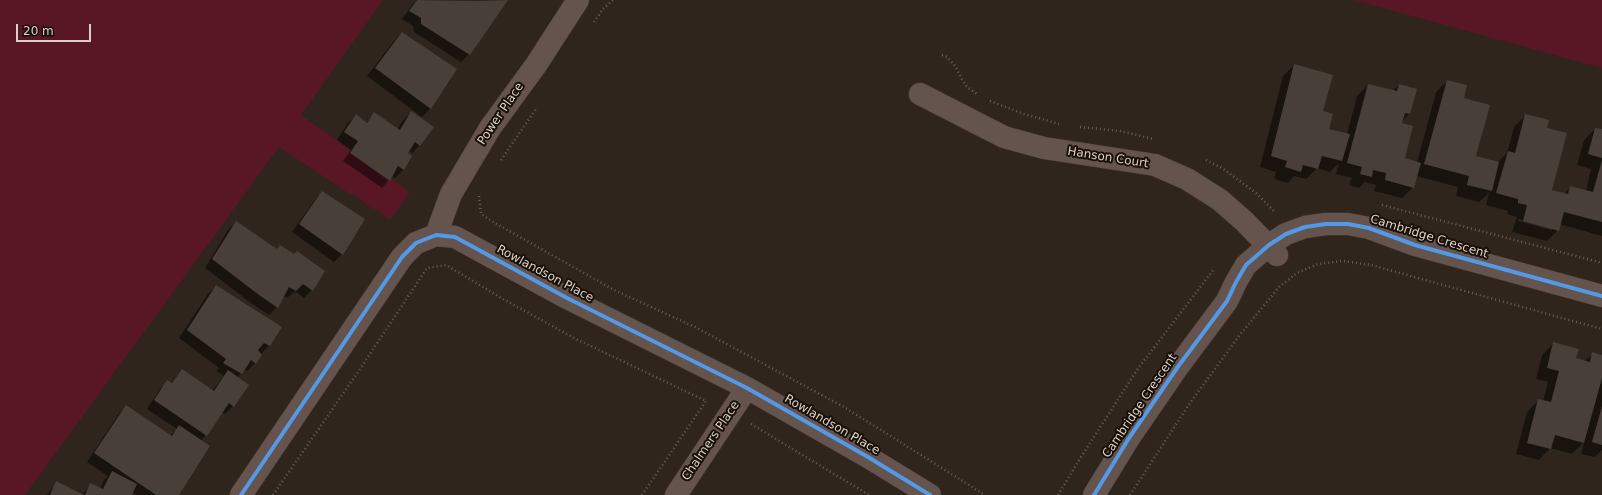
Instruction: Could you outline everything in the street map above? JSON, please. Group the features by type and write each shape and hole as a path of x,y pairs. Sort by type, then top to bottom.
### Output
{"street":[{"name":"Power Place","path":"436,235 451,194 490,128 536,65 578,0"},
{"name":"Hanson Court","path":"920,94 969,120 1004,136 1044,148 1155,165 1187,179 1220,200 1273,250"},
{"name":"Rowlandson Place","path":"241,495 402,257 416,243 436,235 455,237 567,298 747,388 868,457 930,495"},
{"name":"Cambridge Crescent","path":"1094,495 1129,438 1177,368 1227,301 1245,287 1273,250 1329,236 1368,237 1414,245 1602,296"},
{"name":"Chalmers Place","path":"676,495 747,388"}],"path":[{"path":"591,28 603,9 613,0"},
{"path":"498,164 540,103"},
{"path":"481,192 478,197 481,214 495,223 616,291 694,327 844,407 985,495"},
{"path":"1376,204 1602,264"},
{"path":"1251,228 1281,211"},
{"path":"1130,495 1190,403 1239,336 1279,287 1297,273 1318,264 1343,261 1371,265 1602,329"},
{"path":"273,495 358,372 427,268 446,265 503,299 576,339 731,412 869,495"},
{"path":"1058,495 1137,370 1216,267"},
{"path":"642,495 706,401"}],"shaded area":[{"path":"0,0 383,0 301,115 410,192 390,220 380,211 371,208 356,196 347,192 279,147 25,495 0,495"},
{"path":"1354,0 1602,0 1602,68"}],"building":[{"path":"417,0 508,0 470,55 421,24 421,18 409,11"},
{"path":"402,32 457,69 431,109 375,68"},
{"path":"1294,64 1333,75 1323,111 1333,114 1329,129 1350,134 1342,161 1322,156 1318,169 1303,165 1301,172 1285,167 1287,161 1271,156"},
{"path":"1447,80 1467,85 1464,98 1490,105 1476,156 1499,162 1492,191 1467,185 1469,176 1424,164"},
{"path":"1368,84 1397,91 1399,84 1417,89 1410,114 1405,113 1402,123 1413,126 1405,158 1421,163 1414,188 1385,180 1386,173 1373,170 1372,177 1360,174 1362,167 1347,163"},
{"path":"411,111 434,127 420,146 415,142 408,153 412,156 404,170 398,166 390,181 350,153 358,141 344,132 356,114 367,123 374,112 400,130"},
{"path":"1525,114 1549,120 1547,128 1567,133 1552,190 1568,194 1570,186 1593,192 1602,160 1602,222 1564,212 1559,231 1523,221 1527,205 1518,203 1518,199 1496,193 1508,151 1515,153"},
{"path":"1595,128 1602,129 1602,158 1588,154"},
{"path":"322,191 365,219 343,255 299,224"},
{"path":"236,221 277,249 280,245 294,254 297,251 325,271 313,291 303,284 296,291 289,287 278,308 212,259"},
{"path":"216,285 282,327 270,346 264,343 258,350 262,355 256,364 251,360 242,374 223,363 226,359 187,330"},
{"path":"1553,342 1579,349 1576,358 1590,362 1592,352 1602,355 1602,378 1584,443 1555,435 1551,449 1527,443 1538,399 1551,402 1559,371 1547,368"},
{"path":"182,369 214,391 228,370 249,385 234,407 229,403 207,436 154,400 167,380 172,383"},
{"path":"126,405 172,436 179,425 210,446 179,495 156,495 94,453"},
{"path":"1602,406 1602,445 1592,442"},
{"path":"112,471 137,484 132,495 85,495 90,483 103,489"},
{"path":"56,481 84,495 50,495"}],"cycle path":[{"path":"1094,495 1129,438 1177,368 1227,301 1246,265 1269,245 1286,234 1305,227 1326,224 1348,224 1369,228 1415,245 1602,296"},
{"path":"241,495 402,257 416,243 436,235 455,237 567,298 747,388 868,457 930,495"}]}
